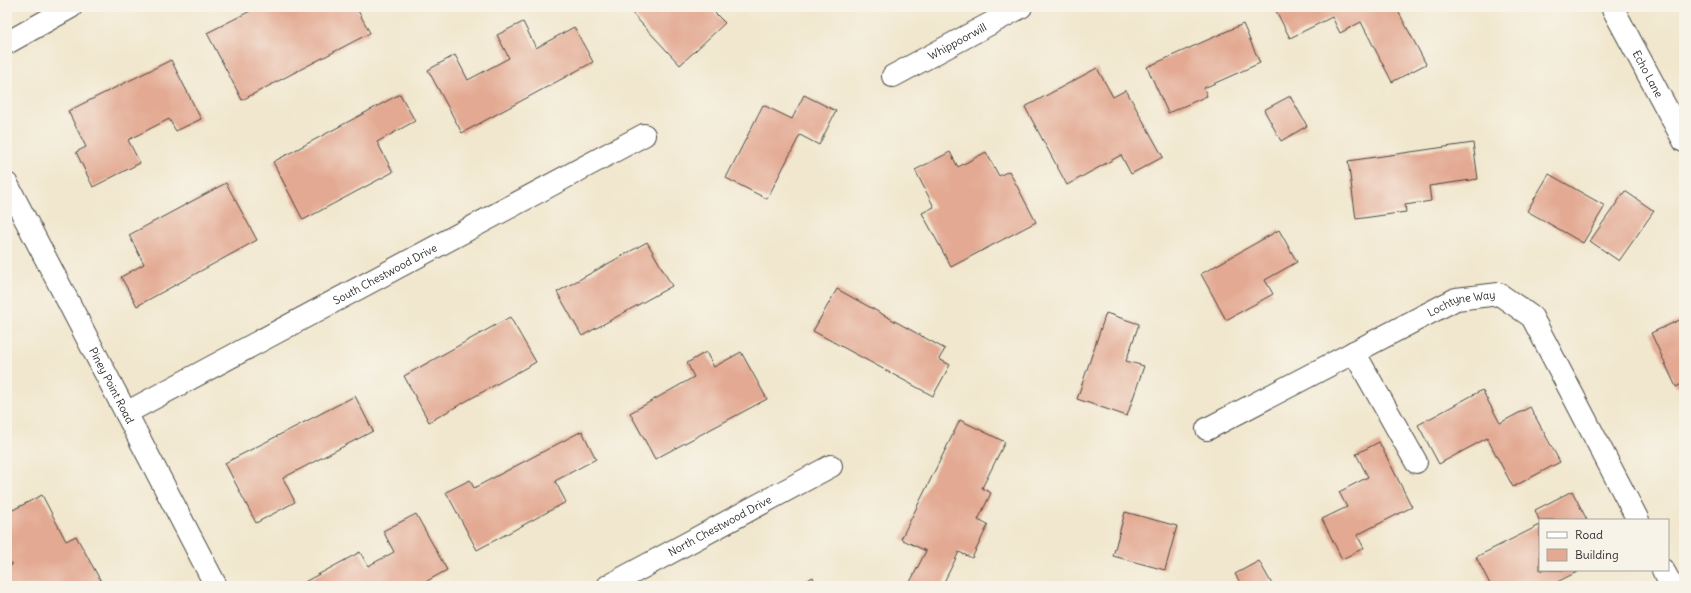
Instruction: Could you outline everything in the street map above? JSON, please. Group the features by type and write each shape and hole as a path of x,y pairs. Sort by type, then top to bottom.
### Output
{"street":[{"path":"7,43 72,7"},
{"name":"Whippoorwill","path":"894,76 1021,7"},
{"name":"Echo Lane","path":"1612,7 1684,141"},
{"name":"South Chestwood Drive","path":"126,413 644,135"},
{"name":"Piney Point Road","path":"7,184 216,586"},
{"name":"Lochtyne Way","path":"1207,429 1456,299 1499,294 1532,317 1637,519"},
{"path":"1354,352 1416,462"},
{"name":"North Chestwood Drive","path":"608,586 831,466"},
{"path":"1664,571 1672,586"}],"building":[{"path":"258,7 356,7 370,33 242,100 207,33"},
{"path":"634,7 709,7 725,23 680,65 630,11"},
{"path":"1274,7 1396,7 1426,64 1392,82 1361,22 1340,33 1332,17 1290,38"},
{"path":"523,22 536,48 574,27 593,62 462,133 428,70 455,55 468,80 509,58 497,35"},
{"path":"1243,24 1260,63 1204,88 1207,96 1168,113 1147,67"},
{"path":"171,60 201,119 176,131 169,119 128,140 140,163 93,187 76,152 86,147 68,111"},
{"path":"1097,68 1113,97 1126,90 1163,157 1131,174 1121,155 1067,185 1025,107"},
{"path":"400,94 415,121 377,142 393,172 303,220 273,162"},
{"path":"804,95 836,111 819,145 800,135 767,199 726,178 763,105 792,119"},
{"path":"1290,96 1307,126 1281,141 1264,110"},
{"path":"1473,143 1478,179 1429,186 1431,201 1405,205 1406,212 1356,219 1348,161"},
{"path":"950,152 958,167 986,152 999,176 1009,171 1036,222 951,267 922,213 934,207 915,170"},
{"path":"1549,174 1605,206 1583,243 1527,211"},
{"path":"226,183 257,240 137,306 121,277 144,264 129,235"},
{"path":"1625,191 1654,211 1619,261 1590,241"},
{"path":"1279,230 1297,262 1265,280 1273,294 1226,320 1201,274"},
{"path":"647,242 672,286 582,336 557,292"},
{"path":"837,289 945,349 939,359 950,365 933,396 813,331"},
{"path":"1106,313 1139,324 1126,361 1144,366 1127,416 1077,399"},
{"path":"510,317 536,362 429,422 404,376"},
{"path":"1684,318 1684,383 1676,387 1651,333"},
{"path":"706,352 714,367 741,352 767,399 655,459 630,413 694,377 687,363"},
{"path":"1482,390 1500,423 1530,407 1560,462 1513,487 1487,438 1439,464 1418,425"},
{"path":"355,396 373,431 283,478 295,502 256,523 225,463"},
{"path":"960,420 1005,442 982,488 991,493 978,520 988,525 972,558 959,552 943,584 946,586 908,586 926,551 901,539"},
{"path":"582,431 596,459 555,481 566,502 477,550 446,492 470,480 474,488"},
{"path":"1379,442 1412,507 1357,535 1364,548 1342,559 1322,519 1347,507 1339,492 1368,477 1356,454"},
{"path":"1572,491 1586,519 1539,520 1535,510"},
{"path":"42,495 66,541 76,536 103,585 7,586 7,568 12,565 7,555 7,513"},
{"path":"1125,512 1177,526 1165,570 1113,556"},
{"path":"416,514 447,570 418,586 299,586 360,552 368,566 394,552 383,531"},
{"path":"1539,526 1539,571 1579,571 1549,586 1491,586 1476,557"},
{"path":"1259,561 1273,586 1242,586 1235,574"},
{"path":"813,577 817,586 797,586"}]}
